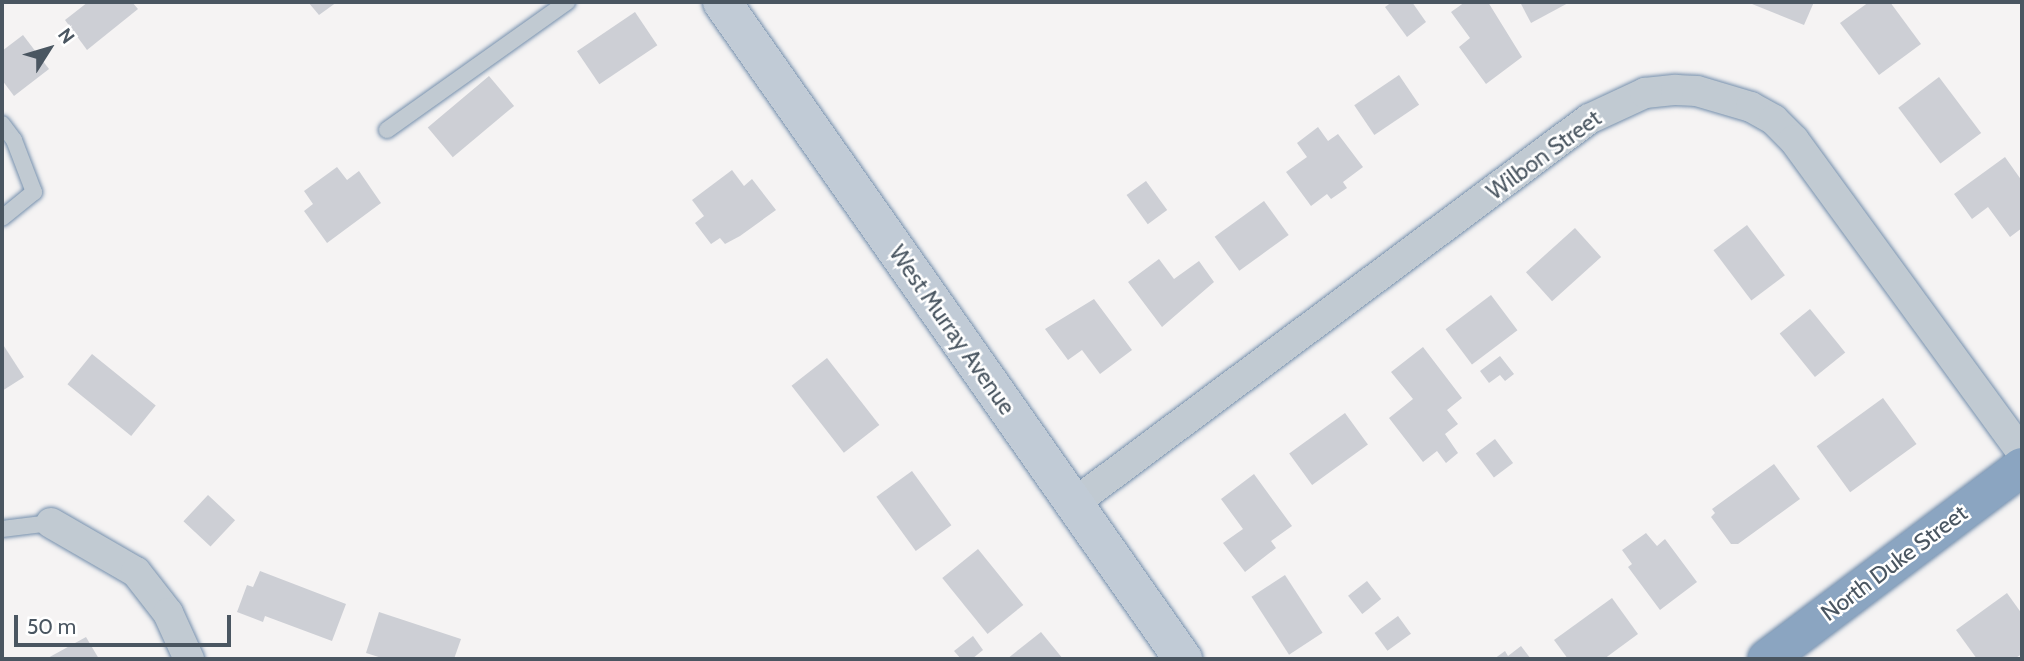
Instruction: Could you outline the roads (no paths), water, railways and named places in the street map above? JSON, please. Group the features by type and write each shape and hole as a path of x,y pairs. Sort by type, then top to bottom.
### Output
{"highway":[{"name":"North Duke Street","path":"1767,659 2022,467"}],"street":[{"name":"West Murray Avenue","path":"722,2 1183,659"},
{"name":"Wilbon Street","path":"1073,504 1589,119 1645,93 1676,90 1697,91 1751,107 1774,120 1794,140 2022,453"},
{"path":"51,523 136,572 168,614 189,659"}],"lane":[{"path":"387,130 567,2"},
{"path":"2,124 14,140 34,192 2,218"},
{"path":"2,529 51,523"}]}
